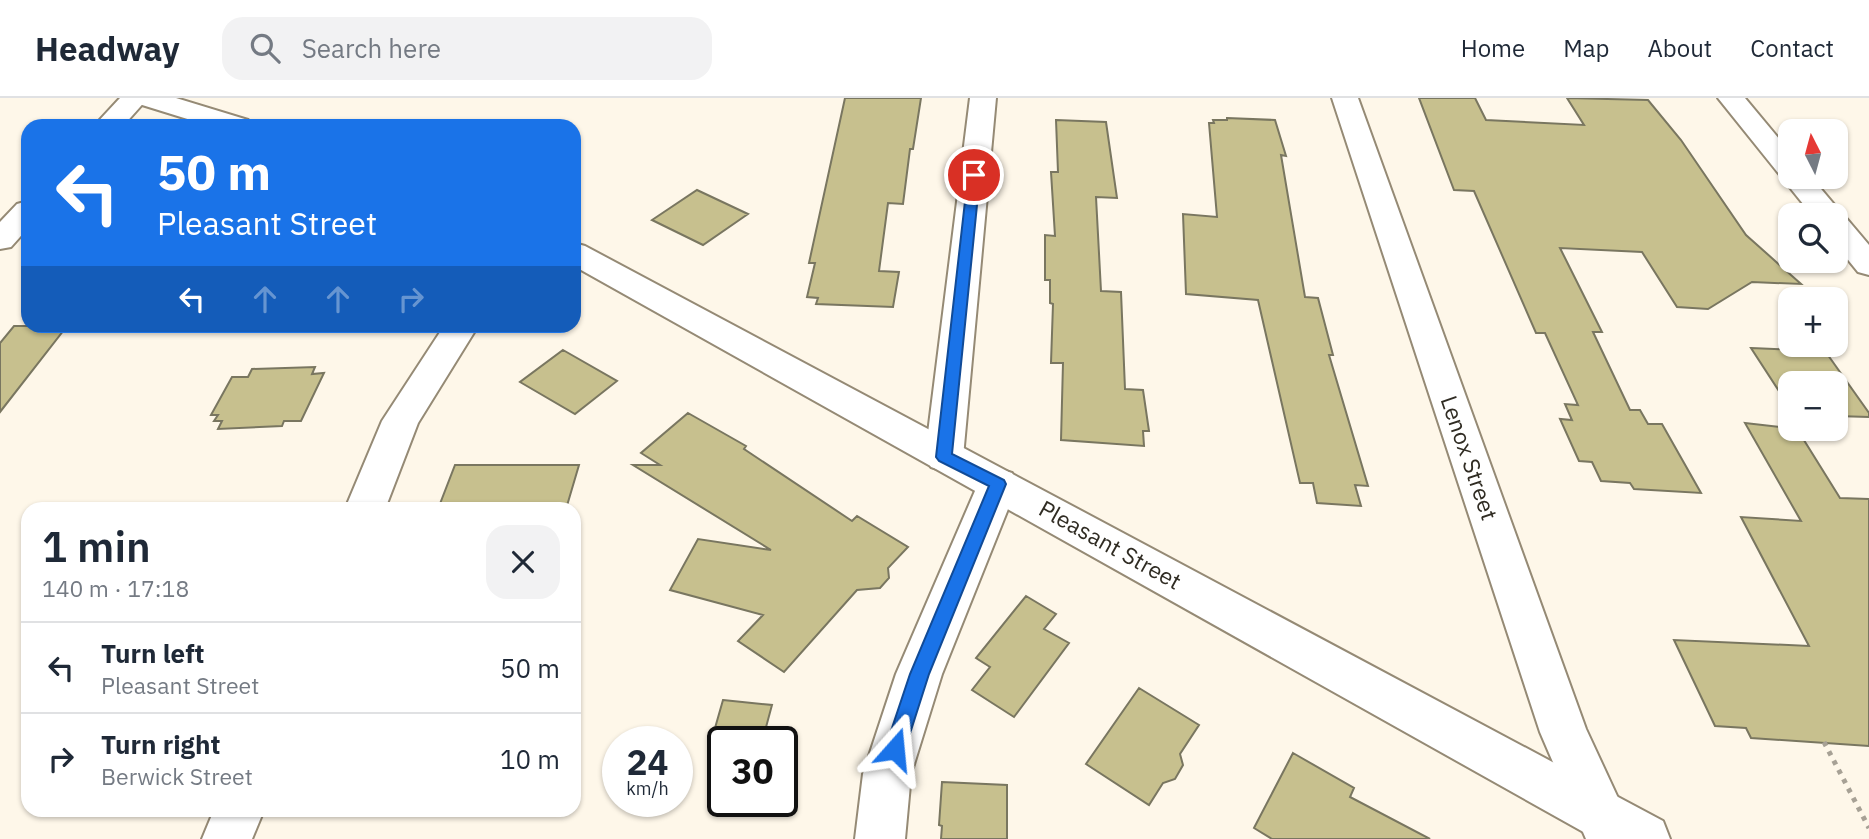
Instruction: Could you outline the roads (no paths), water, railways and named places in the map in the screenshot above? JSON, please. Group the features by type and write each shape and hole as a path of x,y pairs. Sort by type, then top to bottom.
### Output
{"street":[{"path":"115,119 135,98"},
{"path":"148,98 216,119"},
{"path":"944,457 983,98"},
{"name":"Lenox Street","path":"1345,98 1564,732 1607,827"},
{"path":"1731,98 1778,155"},
{"path":"1806,189 1818,203"},
{"path":"0,240 21,218"},
{"path":"1848,240 1869,265"},
{"name":"Pleasant Street","path":"581,257 944,457 998,484 1607,827 1645,839"},
{"path":"368,502 400,421 457,333"},
{"path":"880,839 887,774 919,674 998,484"},
{"path":"227,839 236,817"}]}
